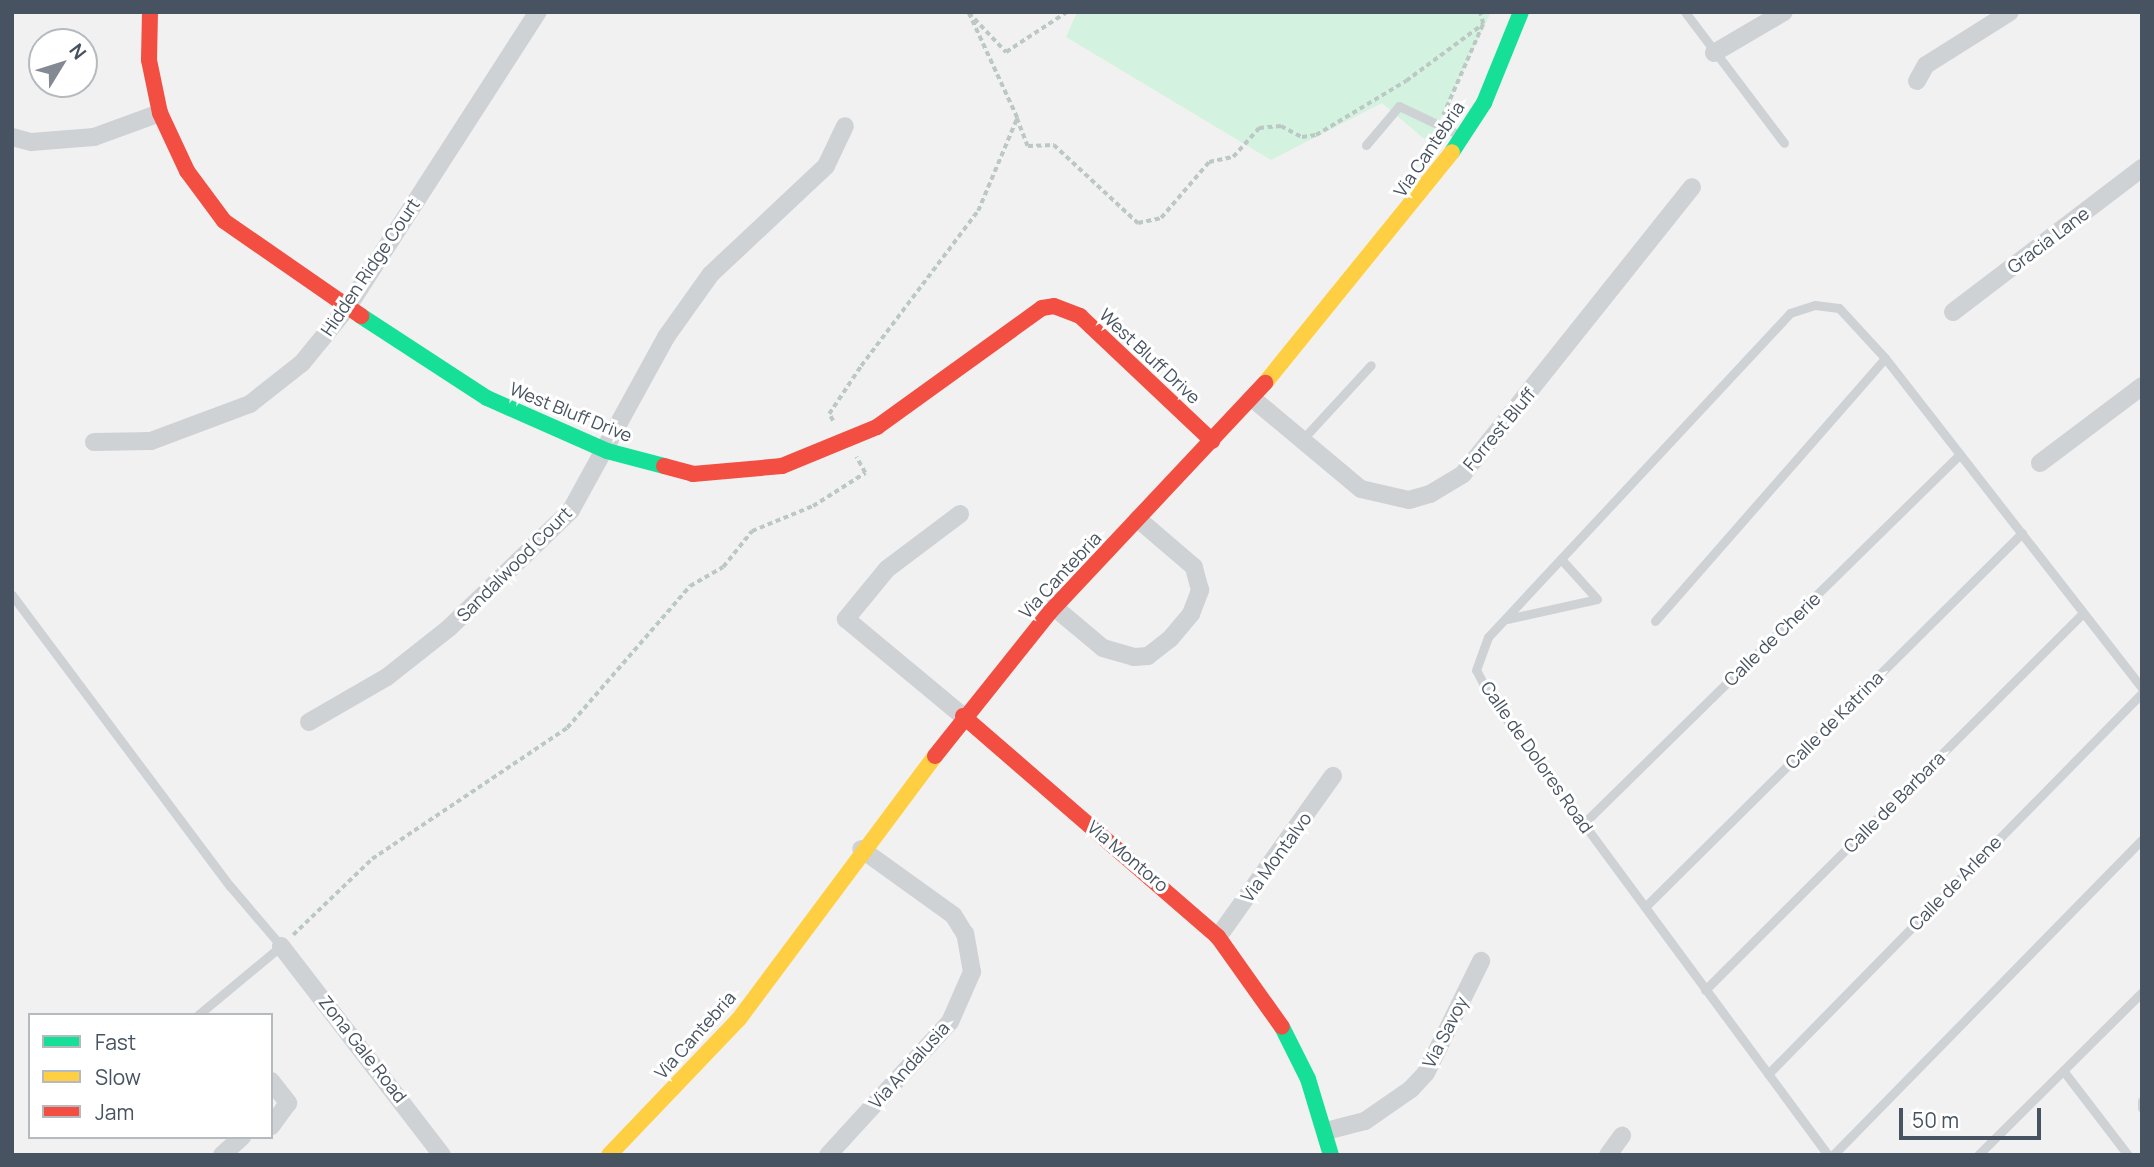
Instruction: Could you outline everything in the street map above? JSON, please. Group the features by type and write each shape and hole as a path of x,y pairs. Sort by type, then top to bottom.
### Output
{"street":[{"name":"West Bluff Drive","path":"150,12 149,60 160,113 187,171 224,221 347,308 487,398 607,451 693,474 750,473 877,427 1042,308 1054,306 1080,316 1212,441"},
{"name":"Hidden Ridge Court","path":"94,442 151,441 250,404 302,363 347,308 538,12"},
{"name":"Via Cantebria","path":"609,1155 739,1019 861,849 964,716 1054,607 1252,398 1428,189 1463,137 1521,12"},
{"path":"1714,53 1784,12"},
{"path":"1917,81 1926,65 2010,12"},
{"path":"12,137 31,142 94,137 160,113"},
{"name":"Sandalwood Court","path":"309,722 387,677 449,628 571,510 607,451 666,337 711,274 826,166 845,126"},
{"name":"Gracia Lane","path":"1954,312 2142,168"},
{"name":"Forrest Bluff","path":"1252,398 1300,442 1375,496 1409,500 1463,474 1692,187"},
{"path":"2040,463 2142,386"},
{"name":"Via Montoro","path":"960,514 887,569 846,619 964,716 1218,937 1281,1026 1326,1131 1331,1155"},
{"path":"1054,607 1103,648 1134,657 1148,656 1170,639 1191,614 1200,590 1194,567 1138,519"},
{"name":"Via Montalvo","path":"1218,937 1333,776"},
{"name":"Via Andalusia","path":"828,1155 950,1022 972,972 965,934 953,915 861,849"},
{"name":"Zona Gale Road","path":"281,946 442,1155"},
{"name":"Via Savoy","path":"1326,1131 1365,1121 1411,1089 1426,1073 1481,961"},
{"path":"273,1084 288,1103 273,1123"},
{"path":"1608,1155 1622,1136"},
{"path":"222,1155 240,1139"}],"lane":[{"path":"1685,12 1784,143"},
{"path":"1366,145 1399,106 1438,122 1463,137"},
{"name":"Calle de Dolores Road","path":"1830,1155 1583,824 1476,670 1488,637 1790,313 1815,305 1839,309 1885,358 2142,690"},
{"path":"1655,621 1885,358"},
{"path":"1300,442 1371,365"},
{"name":"Calle de Cherie","path":"1583,824 1960,454"},
{"name":"Calle de Katrina","path":"1645,907 2022,533"},
{"path":"1505,619 1597,599 1561,559"},
{"path":"12,595 230,886 281,946 200,1013"},
{"name":"Calle de Barbara","path":"1705,990 2083,613"},
{"name":"Calle de Arlene","path":"1768,1074 2142,690"},
{"path":"1830,1155 2142,840"},
{"path":"1978,1155 2065,1073 2142,992"},
{"path":"2065,1073 2128,1155"},
{"path":"2142,1101 2142,1108"}],"path":[{"path":"969,12 1006,52 1067,12"},
{"path":"969,12 1028,146 1054,145 1138,223 1161,218 1209,162 1233,157 1259,128 1281,126 1302,137 1316,135 1483,24"},
{"path":"1438,122 1483,24 1480,12"},
{"path":"281,946 372,859 567,727 690,586 723,567 752,531 813,506 865,473 829,414 978,211 1017,118"}],"green space":[{"path":"1077,12 1491,12 1429,143 1382,103 1271,160 1066,37"}],"traffic: fast":[{"path":"1452,152 1484,103 1521,12"},
{"path":"361,316 487,398 607,451 664,466"},
{"path":"1282,1027 1308,1079 1331,1155"}],"traffic: slow":[{"path":"1265,383 1452,152"},
{"path":"609,1155 739,1019 935,756"}],"traffic: jam":[{"path":"150,12 149,60 160,113 187,171 224,221 361,316"},
{"path":"664,466 693,474 782,466 877,427 1042,308 1054,306 1080,316 1212,441"},
{"path":"935,756 1049,613 1265,383"},
{"path":"963,716 1218,937 1282,1027"}]}
